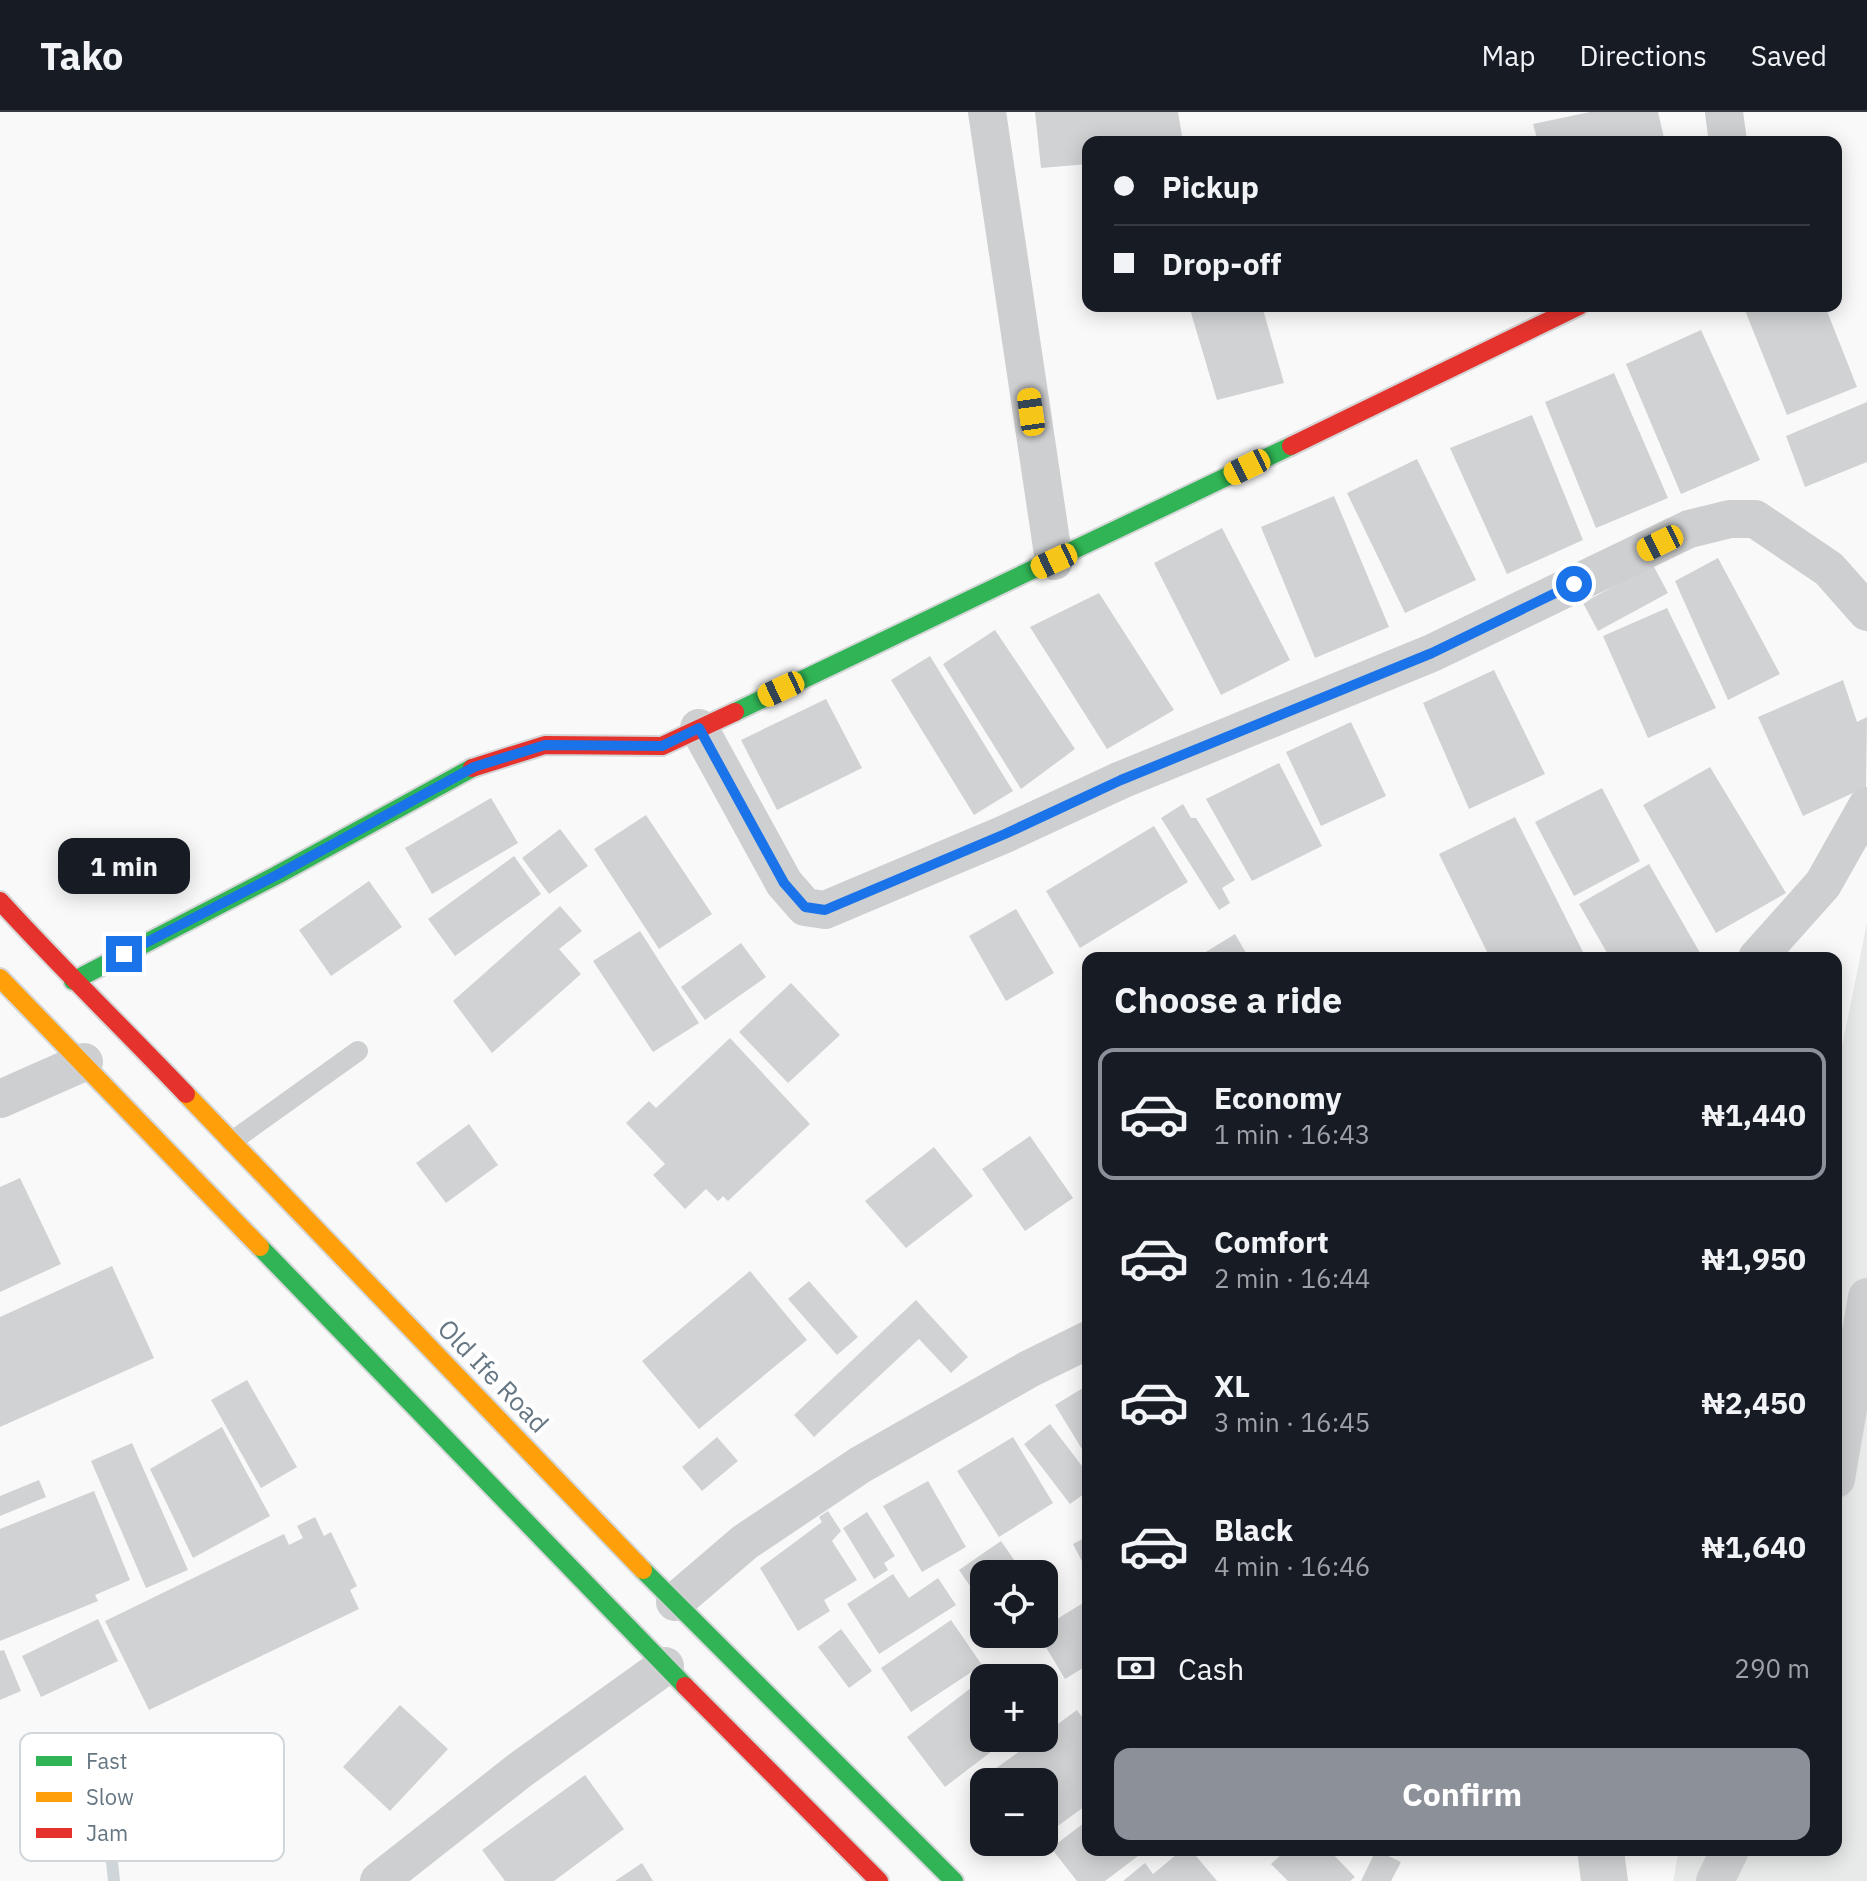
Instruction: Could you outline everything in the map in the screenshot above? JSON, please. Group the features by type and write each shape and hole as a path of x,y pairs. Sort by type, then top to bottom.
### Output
{"main road":[{"path":"73,981 277,875 474,767 545,745 662,746 1054,561 1567,312"},
{"name":"Old Ife Road","path":"0,901 73,981 675,1602 786,1723 954,1881"},
{"path":"0,978 665,1666 758,1750 879,1881"}],"street":[{"path":"987,112 1054,561"},
{"path":"1724,112 1727,136"},
{"path":"699,728 784,883 805,907 825,910 1005,834 1121,780 1432,653 1689,529 1730,519 1755,519 1829,569 1867,612"},
{"path":"1762,952 1823,884 1867,806"},
{"path":"0,1099 84,1062"},
{"path":"1842,1444 1867,1297"},
{"path":"675,1602 745,1542 860,1465 1029,1369 1082,1343"},
{"path":"379,1881 520,1770 665,1666"},
{"path":"1715,1881 1727,1856"}],"lane":[{"path":"231,1142 358,1051"}],"shaded area":[{"path":"1867,923 1867,1881 1673,1881 1678,1856 1842,1856 1842,1046"}],"building":[{"path":"1035,112 1178,112 1182,136 1082,136 1082,165 1041,168"},
{"path":"1590,112 1658,112 1664,136 1536,136 1533,124"},
{"path":"1191,312 1264,312 1284,383 1217,400"},
{"path":"1746,312 1827,312 1857,387 1787,415"},
{"path":"1701,330 1760,460 1681,494 1626,364"},
{"path":"1614,373 1668,498 1596,528 1545,402"},
{"path":"1867,402 1867,462 1805,487 1786,436"},
{"path":"1532,415 1583,540 1507,574 1450,448"},
{"path":"1417,459 1476,580 1405,613 1347,493"},
{"path":"1334,496 1389,627 1315,658 1261,527"},
{"path":"1222,528 1290,660 1221,695 1154,563"},
{"path":"1718,558 1780,674 1728,700 1675,581"},
{"path":"1653,565 1668,593 1598,631 1583,603"},
{"path":"1099,593 1174,710 1107,749 1030,627"},
{"path":"1667,608 1716,708 1648,738 1603,636"},
{"path":"995,630 1075,749 1021,789 943,664"},
{"path":"930,656 1013,791 974,815 891,680"},
{"path":"1494,670 1545,774 1469,809 1423,703"},
{"path":"1843,680 1857,722 1867,717 1866,787 1803,816 1758,717"},
{"path":"826,699 862,768 777,810 741,740"},
{"path":"1351,722 1386,796 1321,826 1286,752"},
{"path":"1279,763 1322,846 1252,881 1206,799"},
{"path":"1710,767 1786,893 1716,933 1643,805"},
{"path":"1602,788 1640,861 1574,896 1535,822"},
{"path":"491,798 518,843 432,894 405,848"},
{"path":"1183,804 1191,818 1196,818 1235,880 1222,888 1230,903 1219,910 1161,818"},
{"path":"646,815 712,914 659,949 594,849"},
{"path":"1515,817 1583,952 1487,952 1439,854"},
{"path":"1154,826 1188,882 1080,948 1046,891"},
{"path":"560,829 588,866 549,894 522,858"},
{"path":"514,856 541,894 455,956 428,919"},
{"path":"1649,864 1700,952 1607,952 1579,904"},
{"path":"369,881 402,927 331,976 299,930"},
{"path":"560,906 582,931 559,949 581,974 492,1053 453,1001"},
{"path":"1016,909 1054,973 1006,1001 969,936"},
{"path":"640,931 699,1023 653,1052 593,961"},
{"path":"1235,934 1246,952 1206,952"},
{"path":"741,943 766,977 705,1020 681,987"},
{"path":"791,983 840,1035 788,1083 739,1032"},
{"path":"730,1038 810,1124 728,1201 723,1196 718,1201 706,1189 685,1209 653,1175 665,1164 626,1123 649,1101 656,1108"},
{"path":"469,1124 498,1165 446,1203 416,1163"},
{"path":"1030,1136 1073,1198 1025,1231 982,1169"},
{"path":"934,1147 973,1196 906,1248 865,1201"},
{"path":"20,1178 61,1264 0,1292 0,1187"},
{"path":"112,1266 154,1358 0,1427 0,1317"},
{"path":"750,1271 807,1340 699,1429 642,1361"},
{"path":"809,1281 858,1337 837,1355 788,1299"},
{"path":"916,1300 968,1357 951,1373 919,1339 814,1437 794,1415"},
{"path":"247,1380 297,1467 261,1488 211,1400"},
{"path":"1082,1389 1082,1449 1055,1405"},
{"path":"1050,1424 1082,1466 1082,1495 1070,1504 1024,1444"},
{"path":"222,1427 270,1516 193,1558 150,1469"},
{"path":"717,1437 738,1461 702,1491 682,1467"},
{"path":"1013,1437 1053,1503 999,1537 957,1471"},
{"path":"132,1443 188,1570 146,1588 91,1461"},
{"path":"39,1480 46,1497 0,1516 0,1496"},
{"path":"928,1481 966,1547 922,1572 883,1506"},
{"path":"94,1491 130,1580 95,1595 98,1601 0,1641 0,1529"},
{"path":"828,1511 841,1531 832,1541 857,1580 824,1600 830,1611 798,1631 760,1568 822,1522 819,1517"},
{"path":"867,1512 895,1556 884,1563 888,1570 874,1579 843,1528"},
{"path":"315,1517 324,1536 331,1532 357,1586 350,1590 359,1609 149,1710 105,1621 284,1534 289,1545 303,1538 297,1526"},
{"path":"1082,1539 1082,1561 1073,1544"},
{"path":"1001,1541 1014,1560 973,1560"},
{"path":"970,1562 970,1586 959,1570"},
{"path":"893,1574 909,1598 938,1578 956,1605 879,1654 847,1604"},
{"path":"1082,1604 1082,1669 1065,1679 1046,1648 1058,1648 1058,1618"},
{"path":"98,1619 118,1661 41,1697 22,1656"},
{"path":"951,1620 981,1664 970,1664 970,1673 911,1712 881,1668"},
{"path":"841,1629 872,1671 849,1688 818,1647"},
{"path":"4,1650 21,1691 0,1700 0,1651"},
{"path":"970,1689 970,1752 991,1752 945,1787 907,1737"},
{"path":"400,1705 448,1749 390,1811 343,1767"},
{"path":"1077,1710 1082,1717 1082,1808 1058,1826 1058,1768 996,1768 1019,1752 1058,1752 1058,1724"},
{"path":"585,1775 624,1829 554,1881 505,1881 482,1850"},
{"path":"1082,1825 1082,1856 1138,1856 1105,1881 1077,1881 1057,1856 1058,1843"},
{"path":"1175,1856 1196,1856 1217,1881 1123,1881 1145,1863 1153,1874"},
{"path":"1280,1856 1335,1856 1355,1877 1350,1881 1288,1881 1271,1864"},
{"path":"1373,1856 1388,1856 1401,1862 1391,1881 1361,1881"},
{"path":"1578,1856 1625,1856 1628,1881 1581,1881"},
{"path":"642,1863 653,1881 615,1881"}],"waterway":[{"path":"112,1861 114,1881"}],"traffic: fast":[{"path":"735,712 1291,446"},
{"path":"73,981 277,875 472,768"},
{"path":"260,1247 685,1686"},
{"path":"643,1570 954,1881"}],"traffic: slow":[{"path":"0,978 260,1247"},
{"path":"186,1094 643,1570"}],"traffic: jam":[{"path":"1291,446 1567,312"},
{"path":"472,768 545,745 662,746 735,712"},
{"path":"0,901 186,1094"},
{"path":"685,1686 879,1881"}],"route":[{"path":"124,954 277,875 474,767 545,745 662,746 699,728 784,883 805,907 825,910 1005,834 1121,780 1432,653 1574,584"}]}
